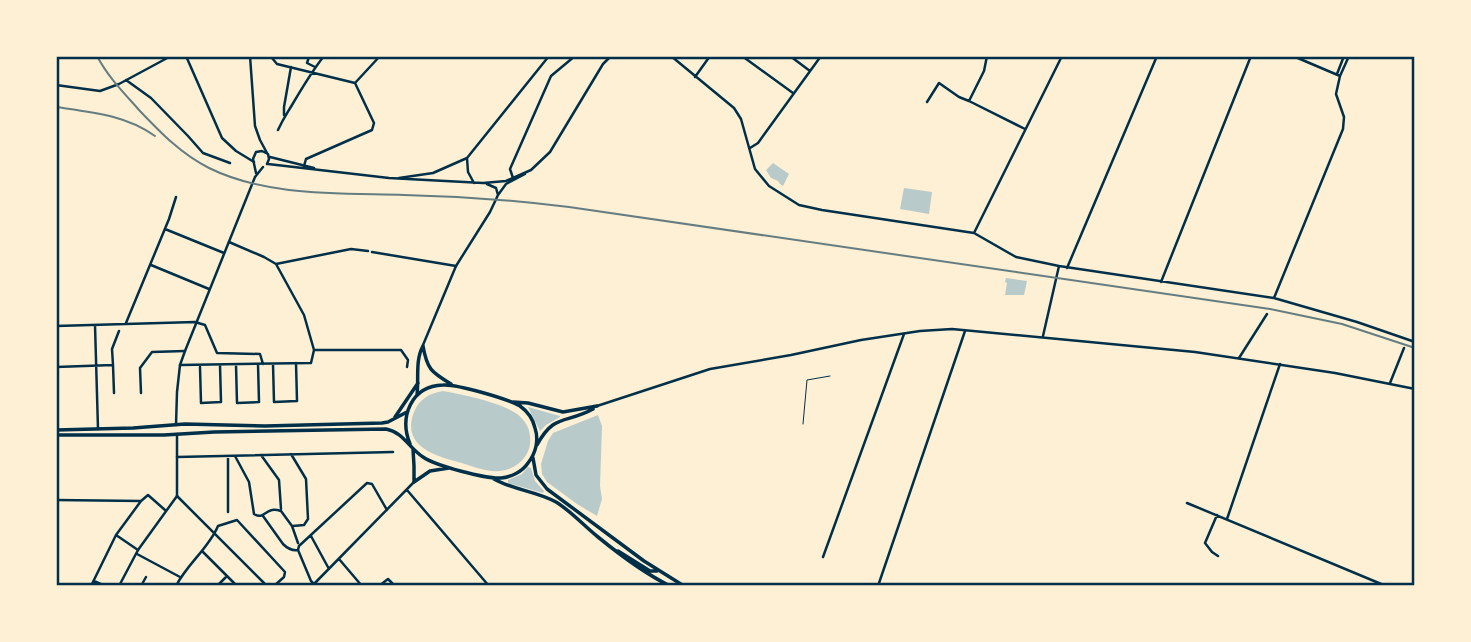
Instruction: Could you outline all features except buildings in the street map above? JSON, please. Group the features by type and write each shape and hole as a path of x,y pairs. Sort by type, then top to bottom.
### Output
{"main road":[{"path":"414,482 411,445 405,430 407,412 417,395 418,358 423,345"},
{"path":"423,345 427,365 435,374 453,385 563,412 597,407"},
{"path":"394,419 419,382"},
{"path":"417,395 434,386 453,385"},
{"path":"511,401 531,418 536,431 536,447"},
{"path":"492,478 508,477 525,467 548,428 556,422 597,407"},
{"path":"56,430 204,424 265,426 382,423 407,412"},
{"path":"176,425 177,434"},
{"path":"56,435 386,429 395,431 428,460 492,478 554,502 616,551 670,586"},
{"path":"533,456 536,475 542,485 659,571 684,586"},
{"path":"414,482 433,470 452,468"},
{"path":"616,551 621,551 650,571 659,571"}],"street":[{"path":"56,85 100,92 171,56"},
{"path":"186,56 222,138 236,151 263,167"},
{"path":"250,56 255,126 268,155 268,164"},
{"path":"272,56 277,64 355,83"},
{"path":"284,115 290,110 311,72 324,56"},
{"path":"355,83 380,56"},
{"path":"389,178 433,173 467,158 550,56"},
{"path":"513,178 510,169 551,76 575,56"},
{"path":"423,345 456,266 498,195 506,184 522,177 550,152 603,64 611,56"},
{"path":"671,56 734,108 741,119 755,169 769,186 799,205 974,233 1016,257 1067,268 1274,298 1415,342"},
{"path":"695,76 710,56"},
{"path":"741,56 793,94"},
{"path":"790,56 810,71"},
{"path":"750,148 758,143 821,56"},
{"path":"970,101 984,71 987,56"},
{"path":"974,233 1062,56"},
{"path":"1067,268 1157,56"},
{"path":"1161,282 1251,56"},
{"path":"1293,56 1339,75"},
{"path":"1274,298 1343,129 1344,117 1336,94 1339,75 1347,56"},
{"path":"309,57 307,64 315,67"},
{"path":"278,131 284,115 291,67"},
{"path":"126,80 151,98 203,153 230,163"},
{"path":"304,166 306,159 372,130 374,123 355,83"},
{"path":"927,102 939,83 959,97 1026,129"},
{"path":"255,176 254,163 260,140"},
{"path":"245,156 257,153 268,155 324,171"},
{"path":"467,158 468,172 474,183"},
{"path":"176,425 180,365 246,197 255,176 263,167 268,164 389,178 474,183 496,183 531,170"},
{"path":"483,183 496,188 498,195"},
{"path":"126,323 176,197"},
{"path":"165,229 224,253"},
{"path":"180,365 311,363 314,350 304,315 276,264 228,242"},
{"path":"276,264 351,249 456,266"},
{"path":"151,265 209,289"},
{"path":"1043,337 1059,266"},
{"path":"1239,358 1266,314"},
{"path":"56,326 195,322 205,325 217,353 260,354 259,402 237,403 236,364"},
{"path":"95,325 98,429"},
{"path":"878,586 966,329"},
{"path":"597,407 710,369 904,334 966,329 1239,358 1415,389"},
{"path":"114,393 112,349 119,331"},
{"path":"823,557 904,334"},
{"path":"1390,383 1404,348"},
{"path":"314,350 401,350 408,360 407,367"},
{"path":"141,393 140,368 152,352 185,351"},
{"path":"273,363 274,402 297,401 296,363"},
{"path":"1227,519 1280,364"},
{"path":"56,367 113,365"},
{"path":"200,365 201,403 221,402 220,365"},
{"path":"119,586 137,552 177,496 177,434"},
{"path":"177,457 393,452"},
{"path":"291,454 306,479 308,519 304,524 292,526"},
{"path":"261,455 279,480 281,511 292,526 298,543"},
{"path":"228,456 228,512"},
{"path":"235,456 249,482 254,514 258,517 272,510 281,511"},
{"path":"387,510 372,484 367,483 299,546 298,550 313,585 407,490 414,482"},
{"path":"407,490 489,586"},
{"path":"91,586 117,536 141,501 148,495 165,510"},
{"path":"177,496 267,586"},
{"path":"56,500 141,501"},
{"path":"1187,503 1386,586"},
{"path":"1217,515 1205,543 1218,556"},
{"path":"263,516 283,544 292,550 298,550"},
{"path":"176,586 180,577 215,534 218,526 237,520 285,572 285,577 274,586"},
{"path":"117,536 137,552 180,577"},
{"path":"311,536 329,569"},
{"path":"202,550 237,586"},
{"path":"339,559 362,586"},
{"path":"217,586 227,576"},
{"path":"141,586 146,577"},
{"path":"379,586 388,579 395,586"},
{"path":"94,581 105,586"}],"lane":[{"path":"803,424 807,380 830,376"}],"shaded area":[{"path":"773,163 789,174 783,186 771,178 766,170"},
{"path":"904,188 932,192 929,214 900,209"},
{"path":"1006,278 1027,281 1024,295 1005,295"},
{"path":"443,391 475,398 515,412 527,425 530,433 530,444 524,458 511,468 494,471 444,458 424,449 412,434 414,412 426,397"},
{"path":"528,407 560,416 560,417 540,431"},
{"path":"598,415 602,426 602,499 597,516 547,482 542,474 541,464 553,433"},
{"path":"528,467 543,493 508,483 508,480 522,474"}],"railway":[{"path":"97,56 128,98 180,150 209,168 255,184 305,192 466,197 569,207 1270,309 1342,324 1415,348"},
{"path":"56,107 120,119 155,136"}]}
